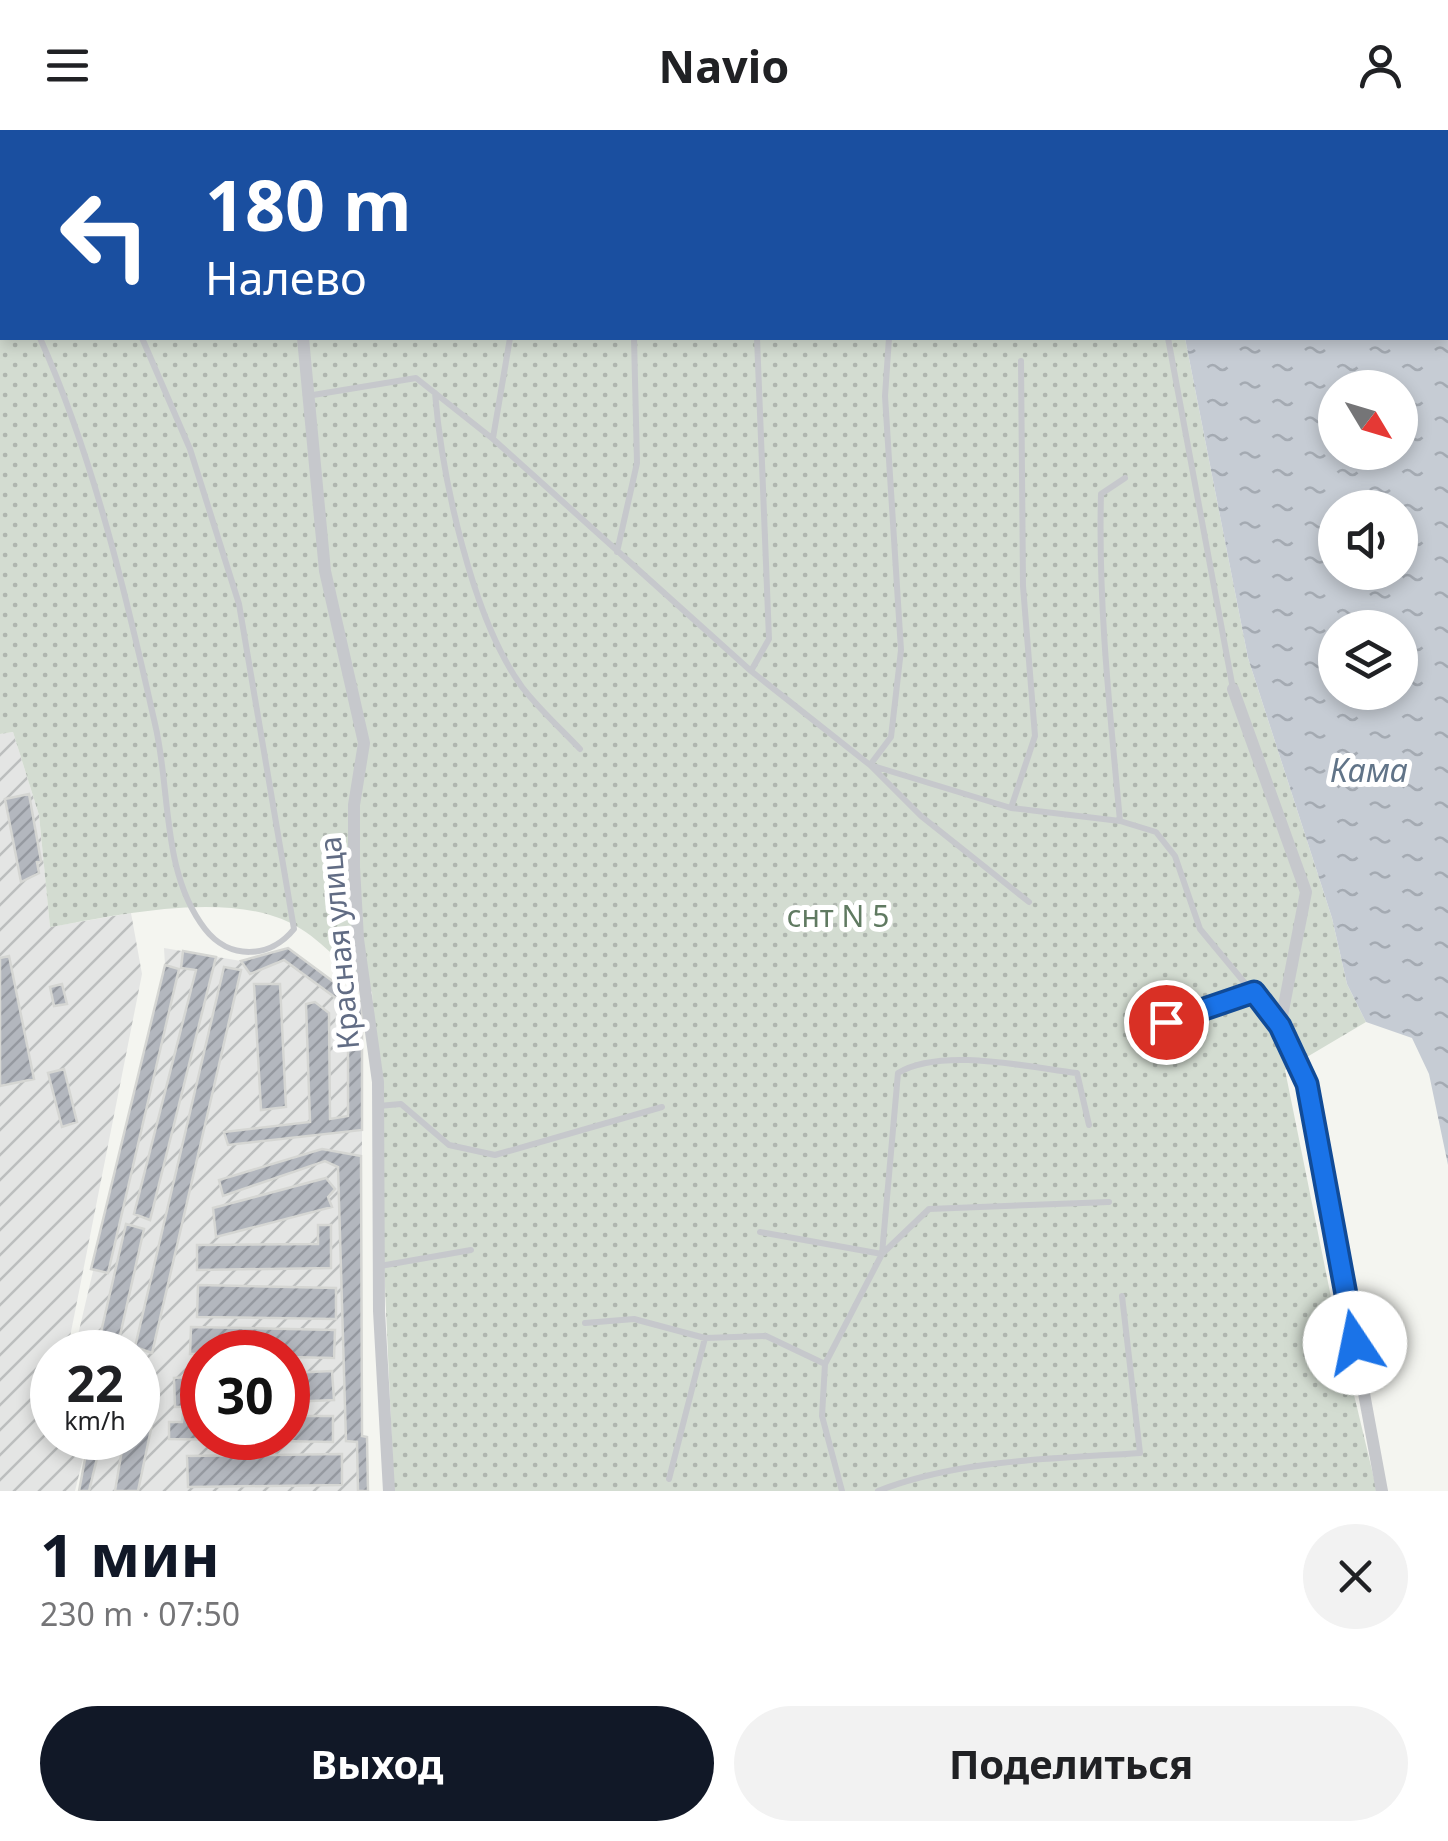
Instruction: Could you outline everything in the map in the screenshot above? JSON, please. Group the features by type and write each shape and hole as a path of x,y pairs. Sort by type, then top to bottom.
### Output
{"street":[{"name":"Красная улица","path":"303,340 325,571 364,743 354,805 354,867 358,939 378,1082 378,1267 389,1491"},
{"path":"1233,689 1306,892 1280,1026 1307,1084 1382,1491"}],"lane":[{"path":"41,340 70,404 135,638 157,730 176,868 204,927 226,950 255,953 282,944 294,929 239,604 190,449 143,340"},
{"path":"493,439 510,340"},
{"path":"616,554 637,464 634,340"},
{"path":"751,671 770,640 757,340"},
{"path":"870,765 891,738 901,650 885,396 889,340"},
{"path":"1168,340 1233,689"},
{"path":"1011,808 1035,736 1023,586 1021,361"},
{"path":"306,396 416,378 493,439 616,554 751,671 870,765 921,816 1029,902"},
{"path":"435,392 445,477 490,628 522,686 580,749"},
{"path":"1120,822 1102,638 1100,536 1101,494 1125,478"},
{"path":"870,765 1011,808 1120,822 1156,832 1174,856 1200,930 1280,1026"},
{"path":"1138,996 1154,1017 1166,1022 1254,992"},
{"path":"882,1254 898,1073 907,1068 971,1060 1077,1073 1089,1125"},
{"path":"376,1106 401,1104 449,1145 496,1155 662,1108"},
{"path":"842,1491 822,1416 825,1364 882,1254 929,1209 1109,1202"},
{"path":"760,1232 882,1254"},
{"path":"378,1267 471,1250"},
{"path":"878,1491 903,1482 1005,1462 1140,1453 1122,1296"},
{"path":"586,1323 634,1319 705,1338 766,1336 825,1364"},
{"path":"669,1479 705,1338"}],"shaded area":[{"path":"13,732 39,815 50,927 131,913 142,974 71,1330 30,1330 30,1460 83,1460 75,1491 0,1491 0,734"},
{"path":"164,948 241,961 288,948 362,1003 362,1435 367,1437 368,1491 79,1491 85,1460 160,1460 160,1330 79,1330 165,965"}],"green space":[{"name":"снт N 5","path":"0,340 1185,340 1248,658 1332,918 1347,984 1366,1022 1285,1070 1333,1307 1377,1491 394,1491 372,992 306,932 270,915 240,909 175,908 50,927 39,815 13,732 0,734"}],"water":[{"name":"Кама","path":"1185,340 1448,340 1448,1165 1429,1074 1412,1038 1366,1022 1347,984 1332,918 1248,658"}],"building":[{"path":"29,794 41,861 37,862 39,873 21,882 5,799"},
{"path":"288,948 362,1003 362,1130 228,1145 224,1132 310,1122 306,1004 315,1002 329,1013 330,1119 348,1116 348,1007 284,960 250,974 241,961"},
{"path":"183,951 216,957 150,1220 134,1214 196,970 181,968"},
{"path":"9,956 34,1079 0,1086 0,958"},
{"path":"165,965 179,969 108,1273 91,1269"},
{"path":"224,967 241,970 157,1330 139,1330"},
{"path":"62,984 67,1004 54,1006 50,987"},
{"path":"254,984 280,984 286,1107 261,1110"},
{"path":"64,1069 77,1122 62,1127 48,1073"},
{"path":"322,1149 361,1156 362,1436 367,1437 368,1491 358,1491 357,1442 346,1441 338,1167 325,1161 223,1196 219,1180"},
{"path":"326,1178 335,1189 328,1197 332,1207 216,1237 213,1208"},
{"path":"126,1224 144,1229 121,1330 101,1330"},
{"path":"318,1225 331,1225 331,1268 197,1270 197,1245 318,1244"},
{"path":"198,1285 336,1288 336,1319 197,1317"},
{"path":"191,1327 335,1330 334,1358 310,1357 310,1330 191,1330"},
{"path":"332,1371 334,1400 310,1401 310,1372"},
{"path":"174,1378 180,1378 180,1407 175,1407"},
{"path":"310,1416 333,1416 333,1442 310,1442"},
{"path":"169,1422 180,1422 180,1439 169,1439"},
{"path":"310,1454 342,1454 342,1485 188,1487 187,1460 310,1460"},
{"path":"85,1460 97,1460 89,1491 79,1491"},
{"path":"120,1460 145,1460 138,1491 115,1491"}],"route":[{"path":"1166,1022 1254,992 1280,1026 1307,1084 1355,1343"}]}
